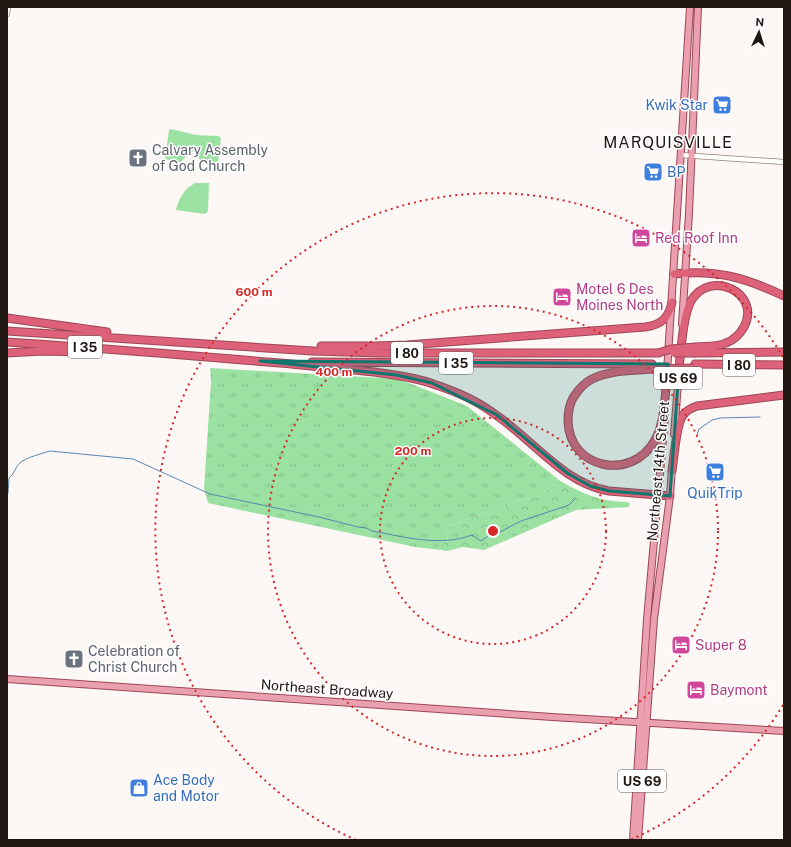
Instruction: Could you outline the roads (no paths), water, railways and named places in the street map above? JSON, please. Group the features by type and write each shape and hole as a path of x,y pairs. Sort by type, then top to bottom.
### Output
{"highway":[{"path":"674,274 715,274 735,277 757,283 784,296"},
{"path":"678,376 688,309 691,301 701,290 711,286 722,285 733,289 744,300 747,310 747,318 742,329 735,337 725,343 696,350"},
{"path":"260,347 382,346 645,327 655,325 663,321 669,313 672,302"},
{"path":"7,318 162,340"},
{"name":"I 80","path":"7,331 313,351 380,353 656,353 696,350 784,352"},
{"name":"I 35","path":"7,342 260,361 652,367"},
{"path":"7,353 42,351 163,354"},
{"path":"260,361 396,375 432,383 472,400 497,415 574,478 600,490 670,496"},
{"name":"I 80","path":"652,367 784,365"},
{"path":"652,367 607,373 588,381 579,388 570,406 568,425 574,443 582,453 592,461 606,465 625,465 637,460 648,450 656,440 660,428 667,375"},
{"path":"672,471 678,425 682,416 688,410 697,406 784,395"}],"main road":[{"name":"Northeast 14th Street","path":"638,840 647,613 666,414 667,375 690,7"},
{"name":"Northeast 14th Street","path":"633,840 656,595 670,496 672,471 685,273 698,7"},
{"name":"Northeast Broadway","path":"7,679 784,731"}],"street":[{"path":"7,14 8,7"},
{"path":"681,155 784,162"}],"waterway":[{"path":"697,435 699,429 712,420 720,418 760,417"},
{"path":"8,493 9,478 18,465 26,459 50,451 133,459 210,494 319,517 366,528 372,531 435,541 460,539 472,535 481,541 492,533 498,533 521,521 569,505 575,499"}],"place":[{"name":"Kwik Star","path":"722,105"},
{"name":"Calvary Assembly of God Church","path":"138,158"},
{"name":"BP","path":"653,172"},
{"name":"Red Roof Inn","path":"641,238"},
{"name":"Motel 6 Des Moines North","path":"562,297"},
{"name":"QuikTrip","path":"715,472"},
{"name":"Super 8","path":"681,645"},
{"name":"Celebration of Christ Church","path":"74,659"},
{"name":"Baymont","path":"696,690"},
{"name":"Ace Body and Motor","path":"139,788"}],"district":[{"name":"MARQUISVILLE","path":"668,142"}]}
